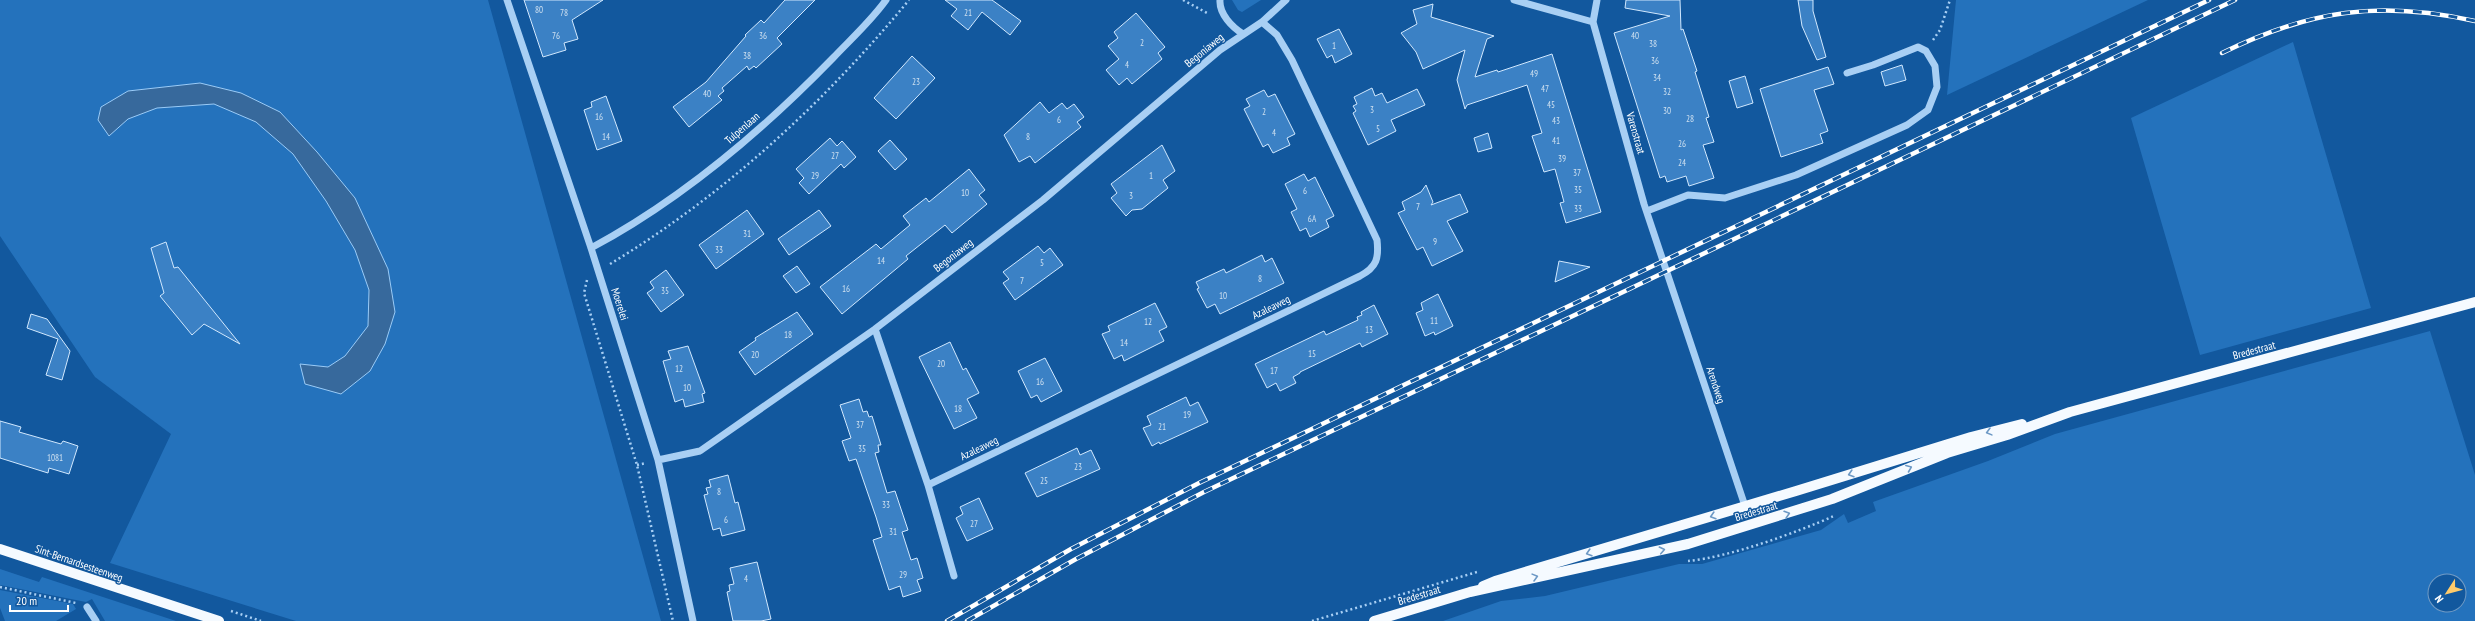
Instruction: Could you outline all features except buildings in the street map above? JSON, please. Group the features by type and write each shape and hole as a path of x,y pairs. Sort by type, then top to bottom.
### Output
{"main road":[{"name":"Bredestraat","path":"1470,592 1495,581 1971,437 2040,421 2475,302"},
{"name":"Bredestraat","path":"1374,621 1470,592 1688,544 1825,501 1947,453 2007,435 2040,421"},
{"name":"Sint-Bernardsesteenweg","path":"0,550 219,621"}],"street":[{"name":"Moerelei","path":"507,0 591,248 658,460 693,621"},
{"name":"Tulpenlaan","path":"591,248 633,225 709,171 809,83 886,0"},
{"path":"1220,0 1224,16 1233,28 1243,34"},
{"name":"Begoniaweg","path":"658,460 700,451 875,329 1043,200 1220,50 1262,22 1286,0"},
{"path":"1514,0 1593,22"},
{"name":"Varenstraat","path":"1597,0 1593,22 1647,211 1668,271"},
{"name":"Azaleaweg","path":"928,485 1371,271 1377,262 1379,254 1377,240 1292,60 1276,35 1262,22"},
{"path":"1647,211 1688,195 1725,198 1796,175 1907,125 1928,110 1937,87 1935,66 1926,51 1918,47 1873,66 1847,73"},
{"name":"Arendweg","path":"1668,271 1745,506"},
{"path":"875,329 928,485 954,576"},
{"path":"87,607 96,621"}],"path":[{"path":"1183,0 1205,14 1224,16"},
{"path":"1926,51 1940,30 1950,0"},
{"path":"598,272 585,282 584,293 637,465 673,621"},
{"path":"0,587 74,602 87,607"}],"shaded area":[{"path":"0,0 488,0 661,621 296,621 110,563 171,434 95,377 0,236"},
{"path":"1232,0 1261,0 1242,12 1238,10"},
{"path":"1956,0 2148,0 1947,95"},
{"path":"2293,42 2371,308 2200,355 2131,118"},
{"path":"200,83 241,93 280,112 317,152 355,198 388,269 395,312 385,344 370,371 341,394 305,384 300,364 328,367 345,356 368,326 369,290 355,250 326,201 293,154 256,122 214,104 157,108 128,119 109,136 98,120 101,107 128,91"},
{"path":"2430,331 2475,475 2475,621 1443,621 1501,601 1545,596 1679,564 1702,564 1821,530 1844,514 1848,523 1876,511 1873,502 1988,461 2055,434"},
{"path":"0,569 39,582 42,577 176,621 105,621 92,599 86,602 0,585"},
{"path":"0,590 73,604 76,609 56,621 5,621 0,608"}],"railway":[{"path":"947,621 1071,549 1201,482 2209,0"},
{"path":"967,621 1076,559 1204,492 2235,0"},
{"path":"2222,53 2254,38 2285,27 2315,18 2346,13 2407,11 2475,21"}]}
